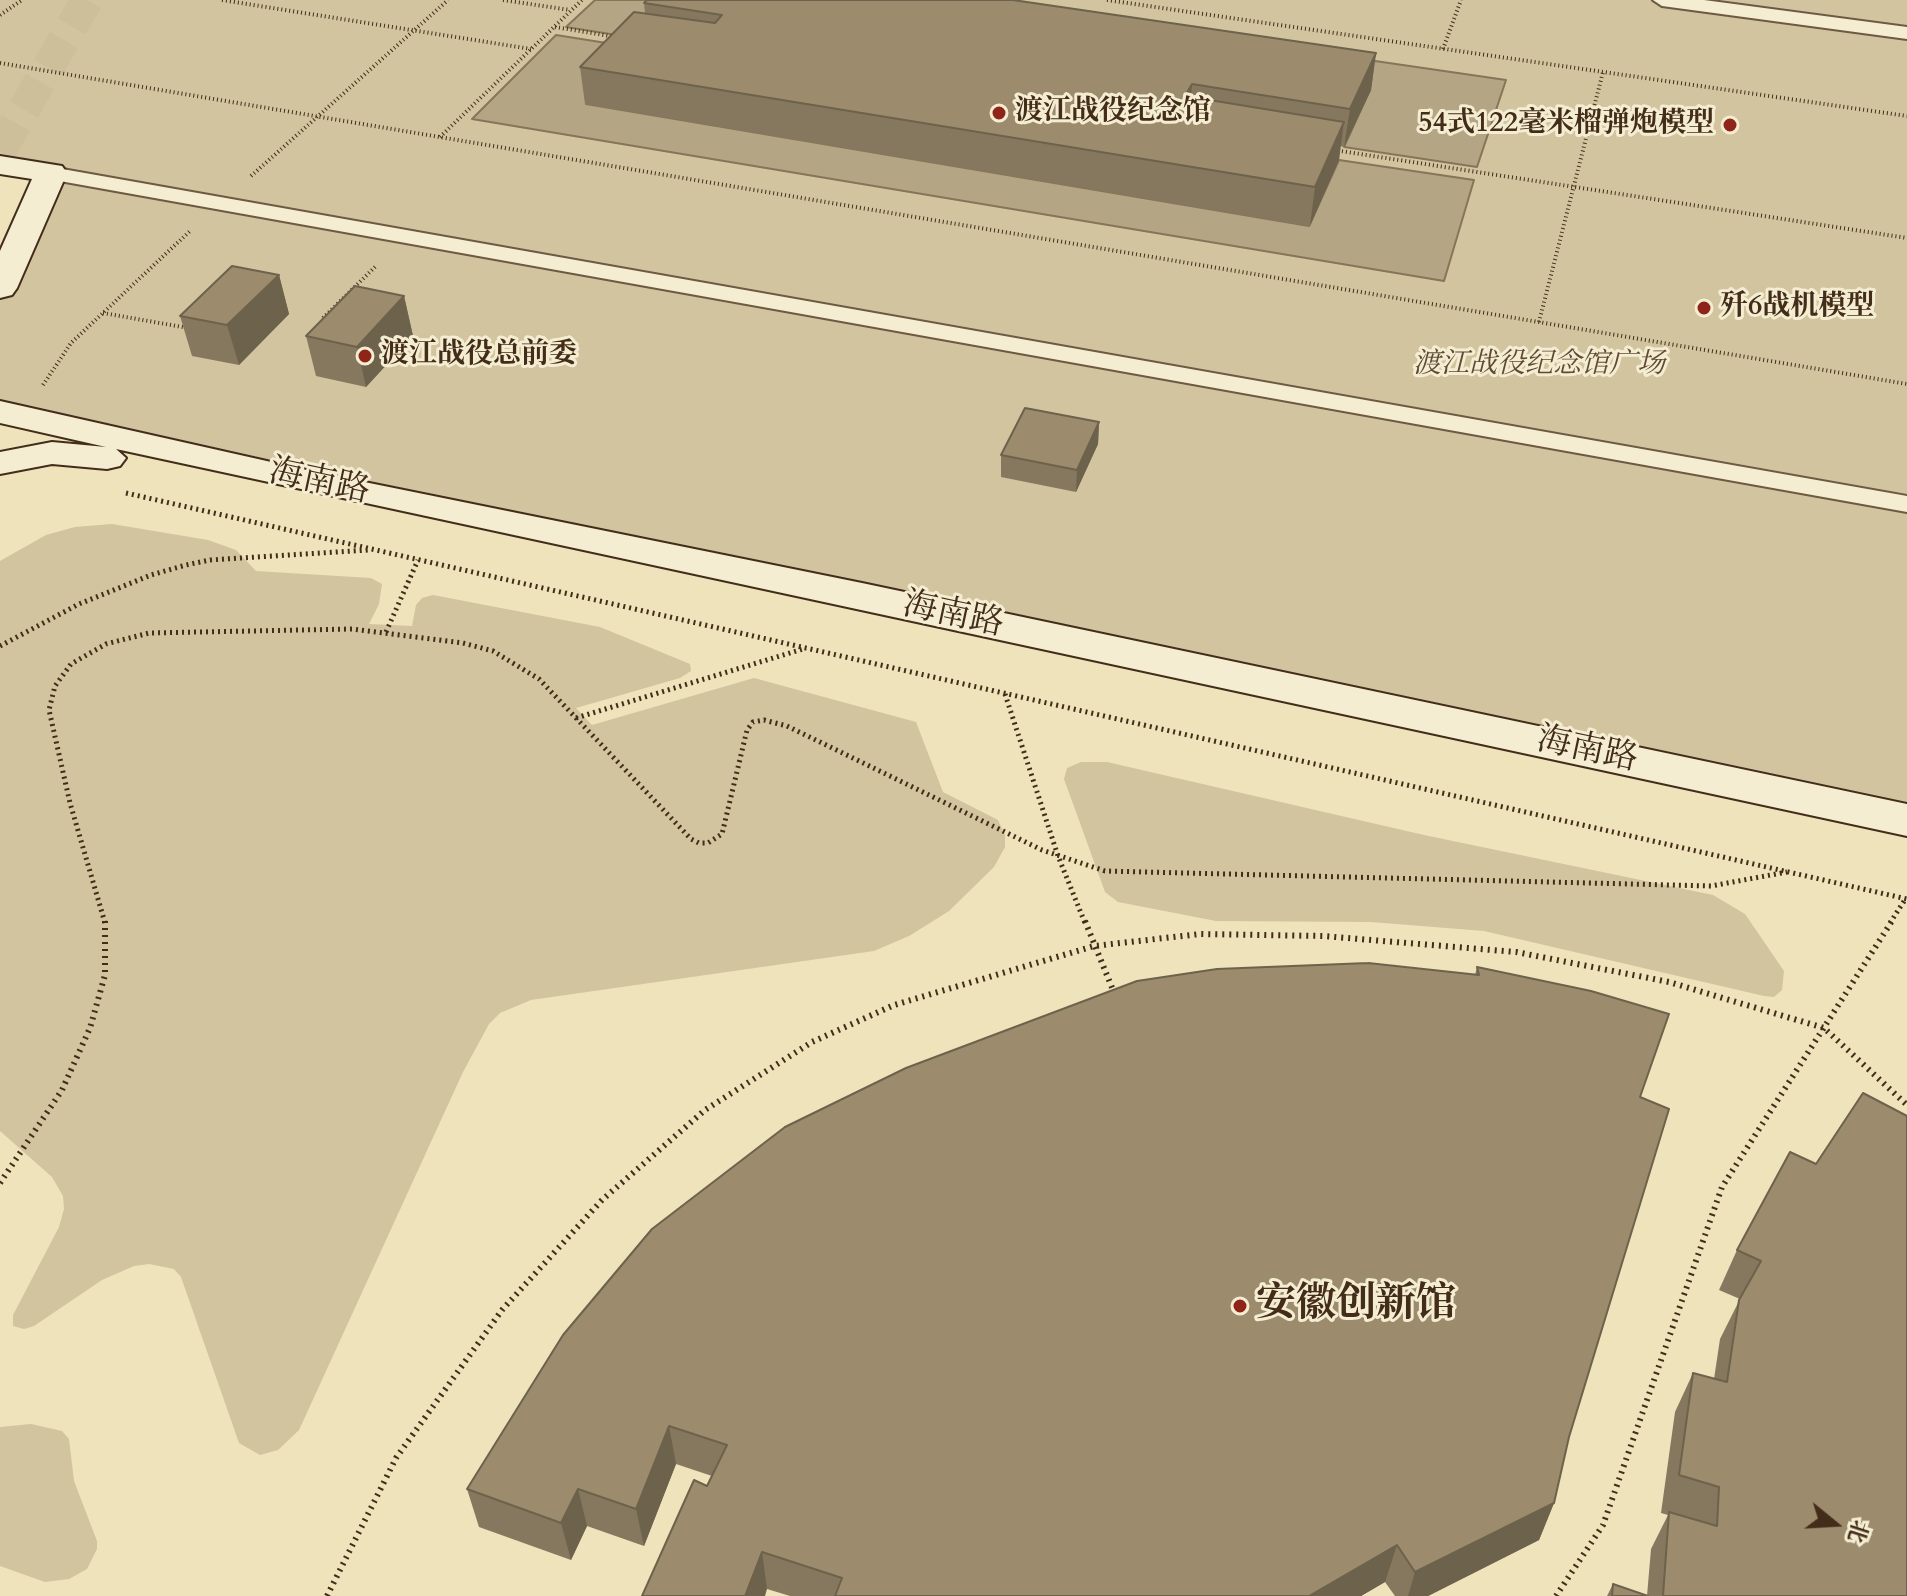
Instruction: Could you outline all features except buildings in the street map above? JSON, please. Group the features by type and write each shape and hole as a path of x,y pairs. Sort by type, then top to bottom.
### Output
{"street":[{"path":"0,165 51,173 0,288"},
{"name":"海南路","path":"12,414 320,484 878,599 1907,820"},
{"path":"0,463 62,453 320,484"}],"lane":[{"path":"1662,0 1907,33"},
{"path":"51,173 1907,504"}],"path":[{"path":"0,15 22,0"},
{"path":"222,0 531,49"},
{"path":"12,414 71,343 102,313 220,203 448,0"},
{"path":"503,0 571,11"},
{"path":"440,137 582,0"},
{"path":"1107,0 1907,116"},
{"path":"1443,49 1461,0"},
{"path":"554,27 628,39"},
{"path":"0,63 1907,384"},
{"path":"1539,322 1603,72"},
{"path":"1324,148 1907,238"},
{"path":"323,318 406,237"},
{"path":"102,313 202,330"},
{"path":"120,492 1907,898 1722,1187 1603,1525 1556,1596"},
{"path":"0,646 79,604 151,575 186,565 210,560 377,550"},
{"path":"386,632 418,560"},
{"path":"0,1183 62,1090 90,1028 105,975 105,918 70,803 49,710 63,673 71,664 106,644 149,633 322,629 386,632 463,643 493,651 539,679 691,839 699,843 713,841 722,834 747,730 753,722 764,720 787,726 1058,856 1115,872 1711,886 1787,872"},
{"path":"576,718 807,648"},
{"path":"1005,694 1058,856 1117,1001"},
{"path":"327,1596 396,1458 502,1310 602,1200 705,1110 812,1042 894,1005 1094,946 1200,934 1323,936 1516,952 1669,982 1824,1028 1907,1105"}],"green space":[{"name":"渡江战役纪念馆广场","path":"0,0 1907,0 1907,820 0,412 0,288 50,174 0,165"},
{"path":"112,524 208,540 236,550 256,571 371,578 382,584 379,604 369,624 412,626 416,605 422,598 433,595 600,627 690,664 691,671 680,678 576,708 592,725 754,678 916,722 943,792 998,820 1005,835 1005,847 994,867 949,911 909,936 874,951 531,1000 500,1013 489,1024 463,1072 299,1430 278,1450 260,1455 239,1443 181,1277 174,1269 149,1264 134,1266 102,1280 34,1326 24,1329 13,1326 13,1315 59,1227 64,1209 63,1196 52,1177 0,1131 0,561 46,535 75,527"},
{"path":"1081,762 1107,762 1424,835 1713,895 1745,914 1784,971 1782,990 1774,997 1764,996 1484,931 1371,922 1216,921 1118,902 1105,892 1064,779 1067,768"},
{"path":"31,1424 62,1431 69,1439 74,1481 97,1541 97,1549 87,1569 69,1579 45,1582 0,1566 0,1427"}],"shaded area":[{"path":"595,0 685,0 648,40 566,27"},
{"path":"955,0 1506,80 1477,167 1344,147 1370,90"},
{"path":"556,35 638,48 586,104 1309,226 1339,160 1474,180 1444,281 472,119"}],"tunnel":[{"path":"0,151 87,0"}],"place":[{"name":"渡江战役纪念馆","path":"999,113"},
{"name":"54式122毫米榴弹炮模型","path":"1730,125"},
{"name":"歼6战机模型","path":"1704,308"},
{"name":"渡江战役总前委","path":"365,356"},
{"name":"安徽创新馆","path":"1240,1306"}]}
